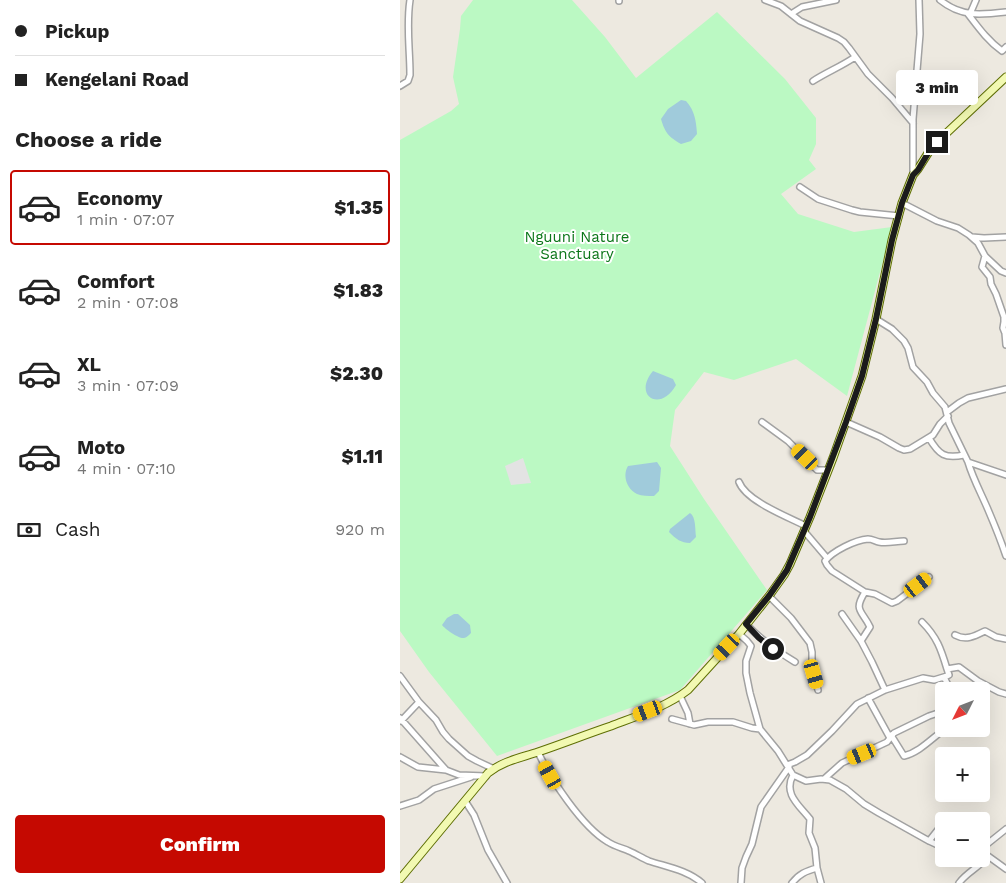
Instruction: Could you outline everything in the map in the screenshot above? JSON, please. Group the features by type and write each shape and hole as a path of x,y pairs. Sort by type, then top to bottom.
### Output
{"main road":[{"path":"400,879 486,776 494,769 506,762 648,711 680,696 688,690 739,634 769,596 787,570 805,528 862,376 892,240 902,203 913,175 937,142 1005,79"}],"street":[{"path":"400,86 408,81 410,75 408,17 410,0"},
{"path":"765,0 781,6 804,23 838,38 847,45 868,74 913,123"},
{"path":"791,14 802,7 836,0"},
{"path":"913,175 913,123 920,34 919,0"},
{"path":"940,0 969,14 980,15 1006,12"},
{"path":"969,14 976,0"},
{"path":"969,14 989,40 1005,51"},
{"path":"400,33 408,33"},
{"path":"814,81 855,57"},
{"path":"800,187 818,199 852,210 899,216"},
{"path":"902,203 937,221 958,228 971,236 978,243 985,256 1001,271 1006,273"},
{"path":"971,236 984,238 1006,237"},
{"path":"985,256 982,267 990,277 1004,317 1003,328 1006,345"},
{"path":"876,319 885,324 904,341 913,367 942,403 1006,556"},
{"path":"846,422 880,437 899,448 904,450 910,449 933,435 948,414 959,403 968,398 1006,389"},
{"path":"762,422 788,441 817,470 828,470"},
{"path":"929,438 941,454 950,456 964,455"},
{"path":"968,462 1006,475"},
{"path":"738,482 744,492 752,498 805,528 827,558"},
{"path":"904,540 880,542 866,539 846,546 827,558 825,563 832,571 865,592 875,594 892,602 895,602 929,577"},
{"path":"861,641 870,627 858,606 865,592"},
{"path":"769,596 791,618 810,643 812,668 818,690"},
{"path":"842,614 861,641 884,690"},
{"path":"741,883 742,868 752,844 761,806 788,766 807,755 857,704 884,690 923,678 934,680 949,675 935,637 922,622"},
{"path":"746,624 766,643 795,662"},
{"path":"955,635 963,638 972,637 985,631 996,638 1006,639"},
{"path":"739,634 751,646 746,661 746,672 760,729 770,740 793,774 806,781 821,778 830,780 864,804 935,844"},
{"path":"947,669 960,667 978,681 1006,694"},
{"path":"400,676 455,745 477,761 494,769"},
{"path":"944,677 946,682"},
{"path":"680,696 688,713 690,724"},
{"path":"868,698 904,756 935,737"},
{"path":"419,702 401,720 446,770"},
{"path":"824,779 842,763 887,742 894,732 935,714"},
{"path":"672,719 697,725 708,722 733,722 760,729"},
{"path":"538,752 550,775 587,825 595,832 608,842 648,860 684,872 702,883"},
{"path":"400,757 421,768 446,770 458,775 486,776"},
{"path":"793,774 790,781 792,797 810,819 809,833 815,848 821,883"},
{"path":"400,806 419,800 434,789 474,776"},
{"path":"465,801 474,815 488,850 506,883"},
{"path":"990,843 1006,830"},
{"path":"929,841 935,833"},
{"path":"990,857 1006,869"},
{"path":"959,883 975,867"},
{"path":"792,883 804,872 817,868"}],"green space":[{"name":"Nguuni Nature Sanctuary","path":"473,0 572,0 605,37 636,78 717,12 785,79 816,118 816,144 809,160 816,169 781,194 798,214 854,232 892,227 847,396 796,359 734,380 704,372 675,410 670,446 767,590 680,690 497,756 429,672 400,631 400,140 451,111 459,104 453,77 461,16"}],"shaded area":[{"path":"523,458 531,483 511,485 505,466"}],"water":[{"path":"681,100 686,101 693,112 697,134 691,141 681,144 668,134 661,119 668,109"},
{"path":"653,371 673,379 676,385 663,398 651,398 647,394 647,380"},
{"path":"657,462 661,468 659,491 654,496 633,492 626,482 625,474 628,466"},
{"path":"690,513 694,520 696,537 690,543 679,540 669,532 670,529"},
{"path":"458,614 470,625 471,633 466,637 462,638 456,635 442,625 447,618"}],"route":[{"path":"773,649 746,624 787,570 810,517 862,376 902,203 913,175 937,142"}]}
